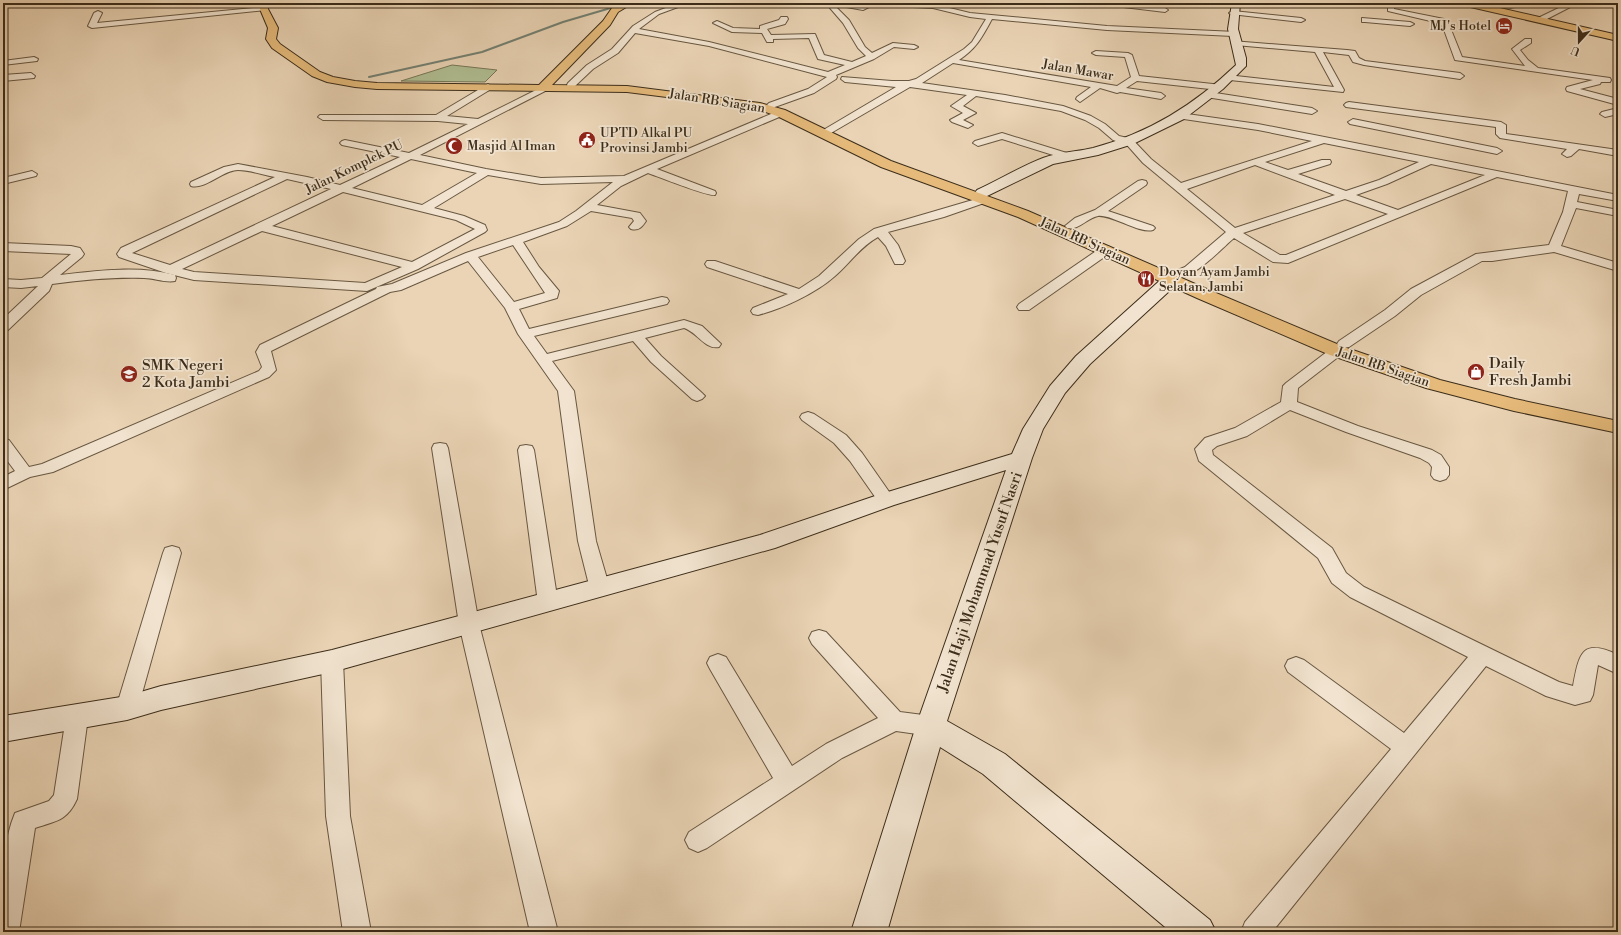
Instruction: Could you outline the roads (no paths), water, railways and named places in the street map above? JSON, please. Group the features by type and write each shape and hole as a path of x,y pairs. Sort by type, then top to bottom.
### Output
{"highway":[{"path":"550,86 607,23 615,10 629,3"},
{"path":"550,86 614,25 624,12 630,7 641,3"},
{"path":"1466,3 1591,30"},
{"path":"1477,3 1618,37"},
{"path":"265,6 273,28 271,39 276,46 312,66 340,77 383,83 645,88"},
{"path":"276,8 277,14 284,26"},
{"path":"283,38 286,43 312,66 316,74 332,80 355,84 378,86 488,87 571,85 645,88"},
{"name":"Jalan RB Siagian","path":"645,88 788,110 877,154 982,196 1106,250 1175,277"},
{"name":"Jalan RB Siagian","path":"776,109 886,164 1071,226 1175,277 1203,294 1433,384 1514,405 1618,428"},
{"name":"Jalan RB Siagian","path":"1340,347 1438,377 1517,396 1618,416"}],"street":[{"path":"571,85 590,67 615,51 635,31 636,28 659,12 686,3"},
{"path":"719,4 737,3"},
{"path":"871,58 862,48 846,22 833,8 838,3 863,8 872,3 937,7 970,15 1234,38 1318,50 1350,52 1356,60 1370,64 1460,76"},
{"path":"1542,18 1575,3"},
{"path":"1115,4 1165,13"},
{"path":"98,13 92,26 265,6"},
{"path":"758,312 799,293 824,279 839,266 860,243 880,231 936,214 952,212 1048,161 1066,156 1093,152 1128,142 1180,116 1219,87 1241,66 1240,54 1234,38 1235,6 1301,20"},
{"path":"1388,8 1438,19 1443,22 1458,58 1461,59 1607,80"},
{"path":"1154,30 1154,26 1165,13"},
{"path":"689,40 721,20 722,15"},
{"path":"828,131 903,86 913,84 967,51 975,43 990,17"},
{"path":"784,19 782,22 763,27 766,34 786,63"},
{"path":"1365,20 1446,27"},
{"path":"717,23 732,30 766,34 812,36 822,57 853,65"},
{"path":"3,484 25,474 47,468 264,374 269,370 263,352 265,348 385,290 470,256 563,224 575,218 614,186 626,179 649,170 776,109 811,91 833,77 786,63 689,40 635,31"},
{"path":"1528,41 1516,49 1525,62 1535,69"},
{"path":"829,76 871,58 894,45 914,47"},
{"path":"1318,50 1349,105 1346,127"},
{"path":"1096,53 1128,55 1135,78"},
{"path":"3,63 34,59"},
{"name":"Jalan Mawar","path":"953,60 1117,90 1135,78 1219,87"},
{"path":"3,78 31,76"},
{"path":"1230,77 1340,90"},
{"path":"1618,77 1570,89 1618,102"},
{"path":"845,79 892,84 913,84 975,93 1063,109 1088,118 1102,126 1116,138 1128,142 1178,188 1232,232 1268,254 1282,260 1288,260 1496,174"},
{"name":"Jalan Komplek PU","path":"170,270 409,156 550,86"},
{"path":"1080,99 1098,86"},
{"path":"438,118 488,87"},
{"path":"1117,90 1161,96"},
{"path":"975,93 956,106 971,113 955,120 968,125 979,121"},
{"path":"1209,95 1312,111"},
{"path":"1349,105 1502,125 1503,136 1495,157 1483,171"},
{"path":"1605,114 1618,111"},
{"path":"1180,116 1258,127 1618,198"},
{"path":"323,118 438,118 479,122"},
{"path":"968,125 966,128 989,140"},
{"path":"1178,188 1255,162 1326,141 1346,127 1497,151"},
{"path":"978,143 1002,136 1066,156"},
{"path":"1503,136 1618,153"},
{"path":"345,143 486,172 541,181 626,179"},
{"path":"1565,156 1575,147"},
{"path":"1175,277 1189,270 1232,232 1345,196 1383,182 1430,161"},
{"path":"1255,162 1398,214"},
{"path":"1287,174 1326,162"},
{"path":"195,184 228,169 238,167 286,176 424,209 472,222 481,226 481,230 414,266 366,287 194,276 180,274 122,253 286,176"},
{"path":"649,170 685,182 711,193"},
{"path":"424,209 486,172"},
{"path":"3,181 32,174"},
{"path":"1071,226 1100,212 1142,183"},
{"path":"1554,248 1571,204 1574,190"},
{"path":"1571,204 1618,213"},
{"path":"589,207 636,215 640,220 635,226"},
{"path":"1100,212 1149,228"},
{"path":"261,227 414,266"},
{"path":"880,231 892,246 899,261"},
{"path":"511,307 552,294 552,291 534,269 516,241"},
{"path":"3,247 76,251 78,254 46,281 44,288 4,326"},
{"path":"1289,404 1291,386 1340,347 1390,313 1416,292 1472,260 1480,257 1492,257 1554,248 1618,267"},
{"path":"1024,307 1106,250"},
{"path":"470,256 511,307 525,334 566,391 587,541 600,589"},
{"path":"711,264 799,293"},
{"path":"3,283 21,284 95,275 145,274 191,280 385,290"},
{"path":"3,277 41,279 46,281"},
{"name":"Jalan Haji Mohammad Yusuf Nasri","path":"869,932 931,726 1021,458 1033,429 1057,390 1083,360 1175,277"},
{"path":"525,334 662,302"},
{"path":"543,359 689,324 702,332 714,344"},
{"path":"636,336 656,359 698,396"},
{"path":"1289,404 1352,429 1426,454 1435,459 1441,467 1440,475"},
{"path":"1289,404 1241,432 1211,442 1203,449 1205,457 1325,553 1339,578 1358,592 1554,690 1575,696 1582,695 1589,660 1593,656 1618,665"},
{"path":"808,417 840,439 856,457 886,500"},
{"path":"440,448 469,624 544,932"},
{"path":"4,449 25,474"},
{"path":"526,450 548,603"},
{"path":"3,730 127,708 161,698 332,661 600,589 766,542 886,500 1021,458"},
{"path":"127,708 172,553"},
{"path":"819,638 894,721"},
{"path":"1255,932 1482,655"},
{"path":"332,661 338,816 357,932"},
{"path":"718,663 788,781"},
{"path":"1296,666 1406,747"},
{"path":"5,932 24,821 57,809 66,799 77,717"},
{"path":"698,840 834,751 894,721 931,726 994,764 1198,932"}],"waterway":[{"path":"369,77 482,52 563,22 614,7"}],"place":[{"name":"MJ's Hotel","path":"1504,26"},
{"name":"UPTD Alkal PU Provinsi Jambi","path":"587,140"},
{"name":"Masjid Al Iman","path":"454,146"},
{"name":"Doyan Ayam Jambi Selatan, Jambi","path":"1146,279"},
{"name":"Daily Fresh Jambi","path":"1476,372"},
{"name":"SMK Negeri 2 Kota Jambi","path":"129,374"}]}
